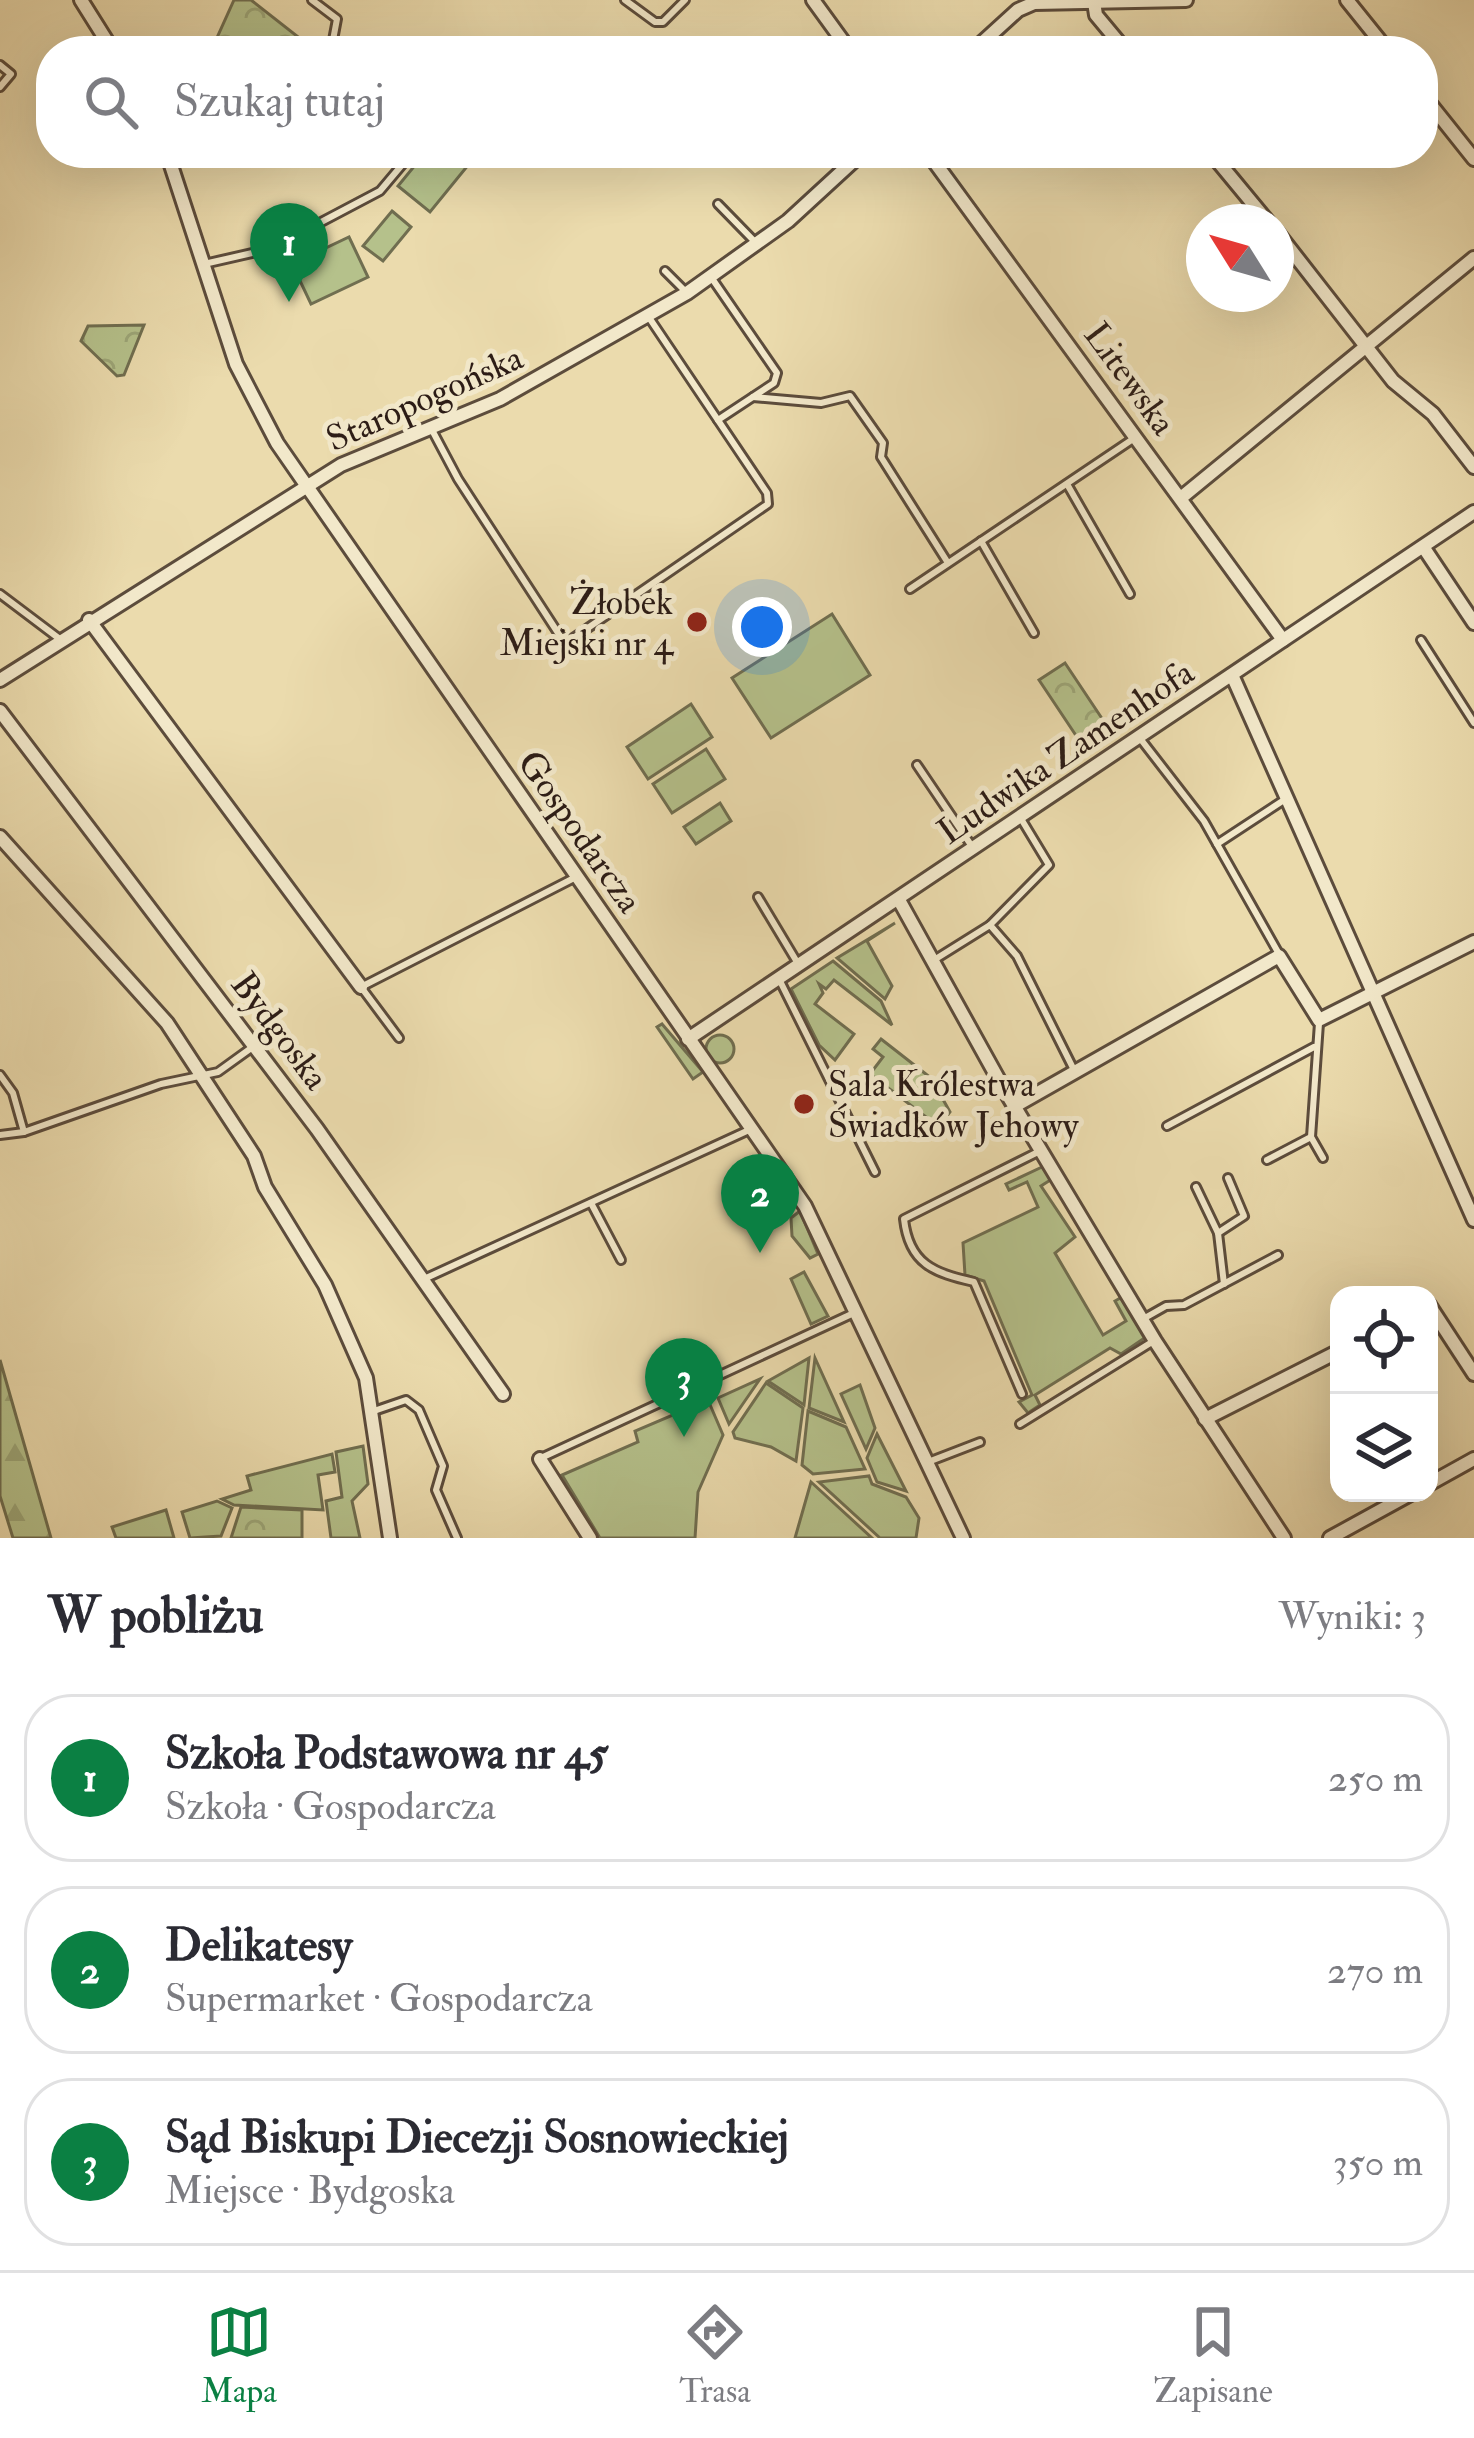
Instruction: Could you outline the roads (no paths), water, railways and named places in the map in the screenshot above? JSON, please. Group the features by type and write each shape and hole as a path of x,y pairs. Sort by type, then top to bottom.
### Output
{"street":[{"path":"813,0 839,36"},
{"path":"989,36 1034,1 1186,0"},
{"path":"1347,0 1376,36"},
{"path":"83,2 104,36"},
{"path":"1094,2 1096,15 1114,36"},
{"path":"1438,114 1474,160"},
{"name":"Gospodarcza","path":"171,168 243,381 305,487 806,1206 963,1538"},
{"name":"Staropogońska","path":"0,680 341,465 432,430 547,375 648,316 757,244 845,168"},
{"name":"Litewska","path":"939,168 1283,640"},
{"path":"1223,168 1253,204"},
{"path":"1294,253 1393,381 1433,414 1474,467"},
{"path":"1182,497 1474,259"},
{"name":"Ludwika Zamenhofa","path":"688,1039 1474,512"},
{"path":"1424,548 1474,623"},
{"path":"89,620 361,987"},
{"path":"1232,675 1474,1220"},
{"name":"Bydgoska","path":"0,711 255,1045 503,1394"},
{"path":"0,838 167,1023 204,1074 325,1286 367,1378 390,1538"},
{"path":"899,900 1142,1319 1284,1538"},
{"path":"1015,1106 1279,956 1319,1020 1474,942"},
{"path":"1438,1315 1472,1368"},
{"path":"1205,1419 1330,1356"},
{"path":"540,1459 590,1538"},
{"path":"1438,1479 1474,1459"},
{"path":"1330,1538 1396,1502"}],"lane":[{"path":"312,0 337,20 334,36"},
{"path":"625,0 655,22 664,22 685,0"},
{"path":"0,64 11,74 0,86"},
{"path":"205,264 270,249 380,190 399,168"},
{"path":"718,204 757,244"},
{"path":"665,271 687,292"},
{"path":"711,277 777,373 774,383 718,420"},
{"path":"432,430 470,499 560,636 569,641 768,505 766,493 648,316"},
{"path":"753,397 821,403 850,396 883,443 881,457 948,563"},
{"path":"910,589 1137,437"},
{"path":"1066,484 1130,594"},
{"path":"981,541 1034,633"},
{"path":"0,594 61,640"},
{"path":"1421,640 1474,723"},
{"path":"1139,737 1217,844 1234,882 1271,932 1279,956"},
{"path":"917,765 973,848"},
{"path":"1217,844 1286,799"},
{"path":"934,960 990,925 1049,865 1020,817"},
{"path":"399,1038 361,987 576,877"},
{"path":"758,897 799,965"},
{"path":"990,925 1018,956 1074,1070"},
{"path":"778,978 874,1172"},
{"path":"1319,1020 1311,1137 1323,1158"},
{"path":"0,1135 218,1072 255,1045"},
{"path":"1166,1126 1314,1047"},
{"path":"0,1075 13,1093 23,1132"},
{"path":"424,1279 752,1128"},
{"path":"1267,1160 1311,1137"},
{"path":"1022,1394 974,1282 928,1270 912,1248 904,1219 1041,1150"},
{"path":"1218,1234 1244,1216 1228,1178"},
{"path":"1196,1187 1218,1234 1224,1284"},
{"path":"591,1203 622,1261"},
{"path":"1142,1319 1278,1255"},
{"path":"540,1459 859,1310"},
{"path":"1020,1424 1155,1340"},
{"path":"371,1412 406,1400 419,1410 443,1466 436,1490 458,1538"},
{"path":"928,1462 980,1442"}],"place":[{"name":"Szkoła Podstawowa nr 45","path":"289,302"},
{"name":"Żłobek Miejski nr 4","path":"697,622"},
{"name":"Sala Królestwa Świadków Jehowy","path":"804,1104"},
{"name":"Delikatesy","path":"760,1253"},
{"name":"Sąd Biskupi Diecezji Sosnowieckiej","path":"684,1437"}]}
